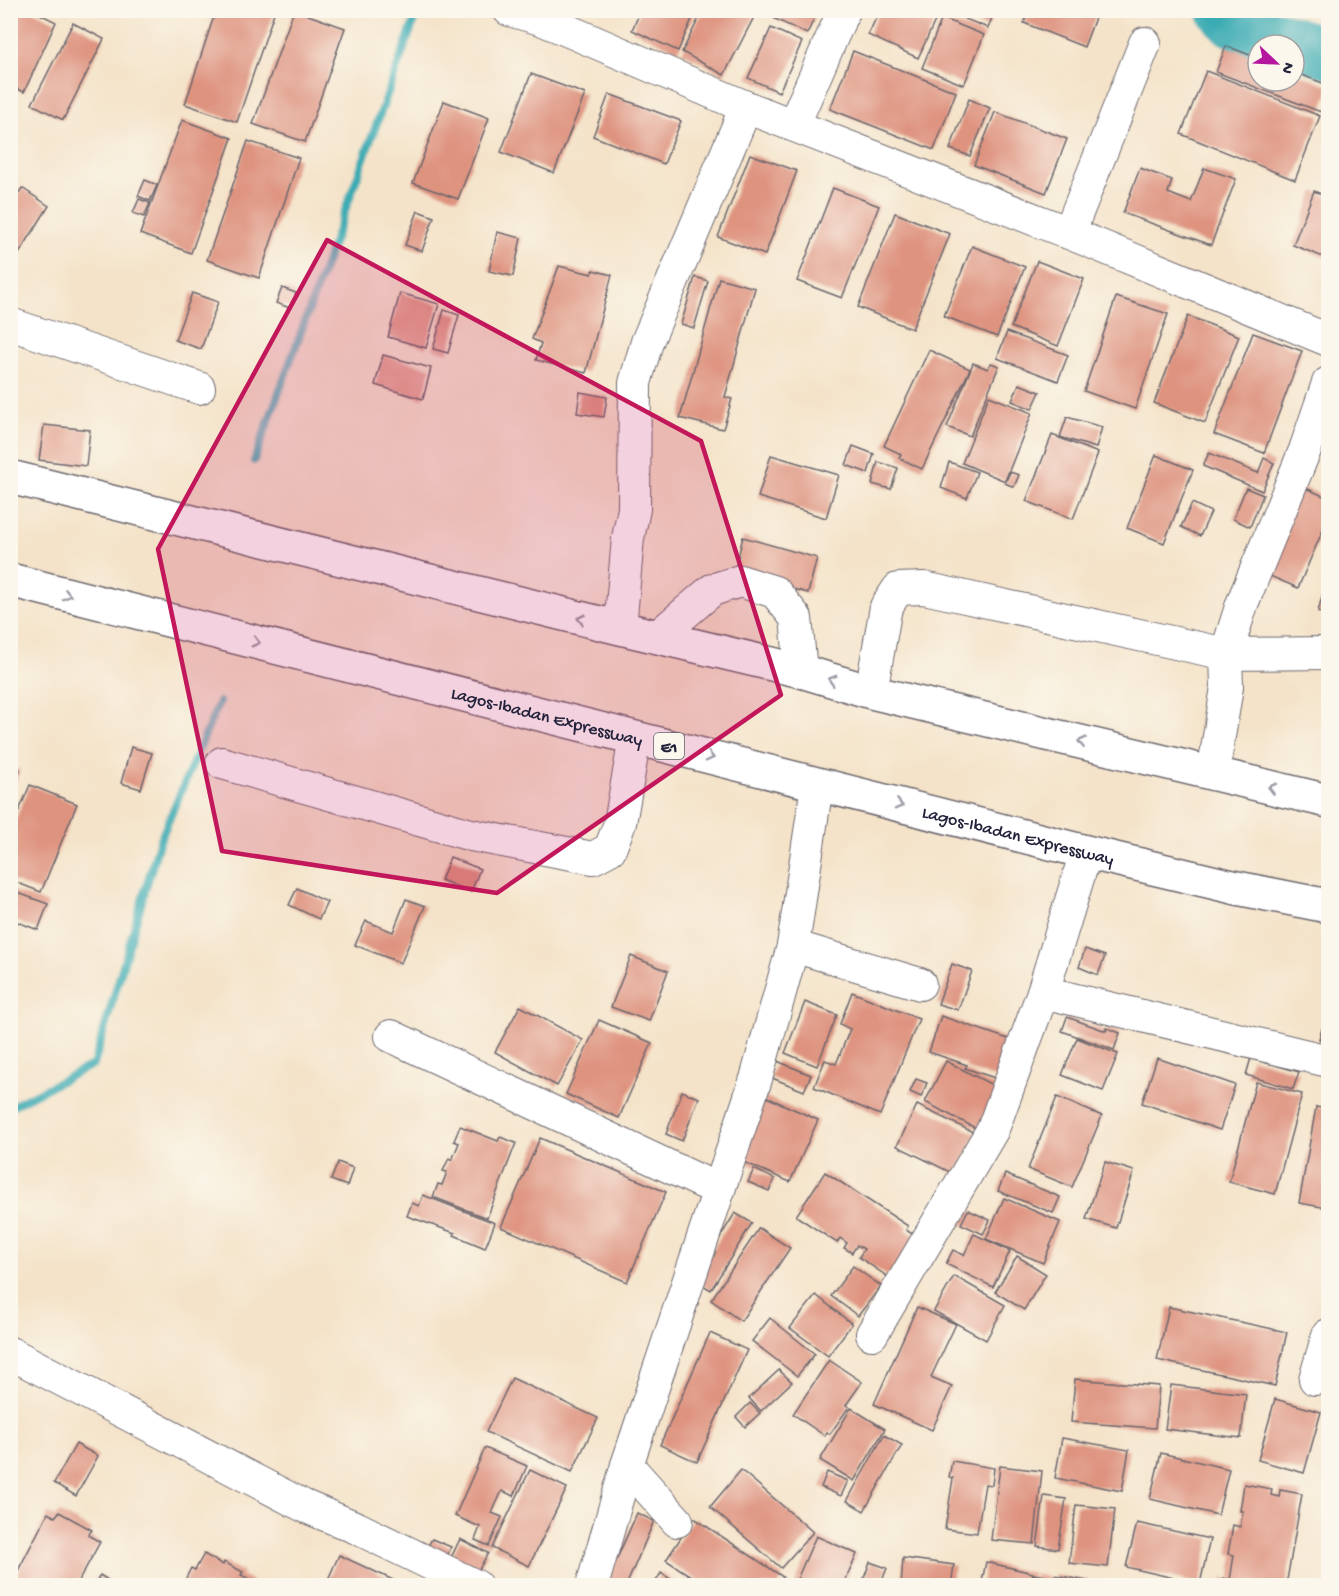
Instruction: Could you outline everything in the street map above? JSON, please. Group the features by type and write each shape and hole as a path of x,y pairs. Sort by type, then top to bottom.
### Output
{"highway":[{"path":"10,477 801,671 871,692 1329,801"},
{"name":"Lagos-Ibadan Expressway","path":"10,580 1086,852 1237,888 1329,906"}],"street":[{"path":"509,10 543,15 746,107 1069,233 1329,340"},
{"path":"794,124 844,10"},
{"path":"1069,233 1145,43"},
{"path":"620,628 628,538 634,509 635,383 647,342 746,107"},
{"path":"10,324 199,387"},
{"path":"1213,774 1227,687 1226,654 1242,604 1305,450 1329,383"},
{"path":"657,637 712,590 740,581 775,592 796,618 801,671"},
{"path":"871,692 886,607 898,589 924,588 1226,654 1329,653"},
{"path":"222,763 471,835 593,858 610,849 620,823 635,738"},
{"path":"592,1586 627,1465 756,1079 793,946 817,785"},
{"path":"872,1334 993,1129 1043,992 1086,852"},
{"path":"793,946 920,984"},
{"path":"1043,992 1329,1061"},
{"path":"391,1036 719,1190"},
{"path":"1315,1379 1329,1335"},
{"path":"10,1353 304,1506 357,1528 476,1586"},
{"path":"627,1465 677,1521"}],"highlighted area":[{"path":"327,240 701,441 781,695 497,893 222,851 158,549"}],"building":[{"path":"15,10 32,10 56,22 24,92 10,86 10,20"},
{"path":"216,10 275,10 237,122 185,104"},
{"path":"294,10 345,28 305,142 253,124"},
{"path":"641,10 696,10 678,51 632,30"},
{"path":"703,10 742,10 754,17 724,75 682,52"},
{"path":"779,10 818,10 807,34 775,19"},
{"path":"880,10 940,10 918,58 868,35"},
{"path":"952,10 995,10 988,28 950,13"},
{"path":"1029,10 1098,10 1084,47 1024,23"},
{"path":"942,18 984,35 964,85 922,68"},
{"path":"73,23 104,39 63,120 32,104"},
{"path":"771,28 802,42 779,92 748,78"},
{"path":"1226,46 1246,54 1246,83 1216,72"},
{"path":"853,51 956,92 934,150 830,109"},
{"path":"1206,71 1246,87 1246,93 1262,93 1320,116 1295,180 1181,134"},
{"path":"531,74 585,94 554,173 501,152"},
{"path":"1306,77 1328,85 1321,112 1271,93 1306,93"},
{"path":"609,94 681,121 664,164 593,136"},
{"path":"969,99 990,108 970,156 950,149"},
{"path":"444,101 489,118 458,199 413,183"},
{"path":"995,112 1067,139 1046,193 974,165"},
{"path":"182,120 232,138 191,253 140,234"},
{"path":"248,141 299,158 259,278 207,260"},
{"path":"750,154 797,171 765,255 718,237"},
{"path":"1140,168 1172,180 1168,193 1191,202 1204,168 1236,179 1211,245 1123,213"},
{"path":"145,180 157,185 150,201 138,196"},
{"path":"22,188 49,206 10,268 10,206"},
{"path":"833,188 879,206 842,298 797,281"},
{"path":"1314,191 1328,197 1328,259 1293,245"},
{"path":"139,199 150,203 144,217 133,213"},
{"path":"418,211 434,217 422,251 405,245"},
{"path":"895,213 950,234 912,329 858,307"},
{"path":"497,232 521,238 513,276 489,271"},
{"path":"972,246 1025,267 997,337 944,316"},
{"path":"1037,261 1084,279 1058,346 1011,327"},
{"path":"559,266 592,274 593,270 612,275 586,373 536,360 541,343 532,339"},
{"path":"695,277 708,281 694,328 681,324"},
{"path":"719,278 755,288 725,397 732,399 723,429 680,418"},
{"path":"282,288 296,293 290,308 276,303"},
{"path":"192,293 218,302 201,349 175,340"},
{"path":"400,293 439,304 426,348 388,337"},
{"path":"1116,297 1168,314 1135,409 1084,391"},
{"path":"444,310 459,315 448,353 433,349"},
{"path":"1188,316 1239,336 1205,423 1154,403"},
{"path":"1007,332 1068,355 1058,381 997,358"},
{"path":"1253,333 1302,351 1264,453 1214,434"},
{"path":"929,350 970,369 922,469 899,458 901,454 884,446"},
{"path":"383,355 431,368 423,399 375,385"},
{"path":"973,363 988,369 991,363 999,366 970,436 947,427"},
{"path":"1019,384 1040,392 1032,409 1012,401"},
{"path":"580,392 607,397 604,417 577,413"},
{"path":"989,396 1032,413 1005,481 962,463"},
{"path":"1067,417 1102,427 1096,448 1060,437"},
{"path":"44,425 90,430 86,466 39,460"},
{"path":"1052,435 1098,453 1073,519 1026,501"},
{"path":"853,446 874,454 868,473 846,465"},
{"path":"1209,453 1258,473 1264,458 1274,463 1262,491 1203,466"},
{"path":"771,455 839,475 826,518 758,497"},
{"path":"1156,455 1193,470 1164,543 1127,528"},
{"path":"878,462 898,468 891,489 872,484"},
{"path":"949,462 977,472 967,498 941,488"},
{"path":"1010,472 1019,475 1014,487 1005,483"},
{"path":"1301,486 1328,498 1328,518 1298,588 1263,573"},
{"path":"1246,488 1263,495 1250,527 1233,519"},
{"path":"1192,503 1211,512 1200,536 1181,527"},
{"path":"743,537 817,558 808,593 734,573"},
{"path":"1328,573 1328,615 1318,612"},
{"path":"131,747 152,753 141,789 121,783"},
{"path":"10,767 20,770 11,794 10,794"},
{"path":"30,785 77,804 41,892 10,880 10,832"},
{"path":"450,857 480,869 471,892 441,880"},
{"path":"297,888 327,902 319,919 289,905"},
{"path":"10,890 48,904 38,930 10,919"},
{"path":"406,899 425,906 401,963 355,945 366,921 393,932"},
{"path":"1085,949 1105,956 1098,975 1079,967"},
{"path":"631,956 668,971 649,1021 611,1007"},
{"path":"952,964 972,971 958,1010 938,1004"},
{"path":"852,992 919,1019 880,1115 814,1087 825,1060 836,1064 850,1029 840,1024"},
{"path":"805,1002 837,1015 817,1066 785,1053"},
{"path":"520,1006 583,1040 557,1086 495,1052"},
{"path":"941,1016 1023,1044 1010,1083 965,1068 967,1065 929,1052"},
{"path":"1067,1017 1106,1031 1107,1028 1120,1033 1114,1050 1062,1031"},
{"path":"599,1020 652,1043 619,1118 566,1094"},
{"path":"1323,1025 1328,1027 1328,1043 1319,1039"},
{"path":"1077,1038 1118,1054 1103,1091 1062,1075"},
{"path":"1157,1058 1235,1085 1220,1130 1142,1103"},
{"path":"1251,1058 1299,1072 1293,1089 1246,1075"},
{"path":"777,1061 811,1075 804,1091 770,1077"},
{"path":"946,1061 1006,1092 985,1133 925,1102"},
{"path":"916,1079 927,1083 921,1097 910,1092"},
{"path":"1256,1082 1302,1094 1275,1194 1229,1182"},
{"path":"682,1091 699,1098 682,1141 666,1134"},
{"path":"762,1095 818,1120 790,1182 739,1160"},
{"path":"1057,1097 1102,1116 1072,1187 1028,1169"},
{"path":"917,1105 977,1134 956,1175 897,1146"},
{"path":"1316,1107 1328,1109 1328,1208 1299,1203"},
{"path":"460,1126 498,1141 500,1137 516,1143 487,1218 433,1197 438,1184 442,1185 447,1172 443,1171 449,1158 452,1160 459,1143 454,1141"},
{"path":"540,1138 666,1192 627,1282 501,1227"},
{"path":"338,1162 353,1168 347,1186 331,1180"},
{"path":"1105,1162 1134,1171 1116,1228 1086,1219"},
{"path":"754,1169 775,1179 769,1191 748,1182"},
{"path":"825,1172 908,1226 906,1230 917,1237 891,1279 859,1257 864,1249 857,1245 852,1253 844,1248 847,1243 840,1238 837,1243 796,1216"},
{"path":"1005,1174 1060,1197 1053,1213 998,1191"},
{"path":"423,1195 495,1223 485,1248 454,1235 455,1233 407,1216 412,1203 419,1206"},
{"path":"1004,1198 1060,1222 1043,1263 986,1239"},
{"path":"968,1210 990,1220 983,1234 961,1224"},
{"path":"735,1213 752,1223 711,1290 694,1280"},
{"path":"759,1228 790,1248 741,1321 711,1300"},
{"path":"974,1234 1010,1251 993,1287 946,1264 953,1250 964,1255"},
{"path":"1017,1256 1046,1274 1024,1310 995,1292"},
{"path":"853,1266 881,1286 858,1316 831,1296"},
{"path":"954,1276 1005,1305 986,1340 934,1311"},
{"path":"816,1295 852,1324 828,1356 790,1328"},
{"path":"917,1307 956,1324 931,1377 952,1386 932,1430 874,1404"},
{"path":"1169,1307 1287,1332 1275,1386 1157,1360"},
{"path":"770,1318 815,1354 797,1376 752,1341"},
{"path":"710,1333 747,1350 697,1462 660,1445"},
{"path":"829,1360 862,1382 846,1405 849,1407 830,1434 827,1432 825,1436 793,1414"},
{"path":"779,1370 792,1382 761,1411 749,1398"},
{"path":"512,1378 598,1418 572,1472 486,1432"},
{"path":"1075,1379 1159,1386 1155,1428 1071,1422"},
{"path":"1171,1385 1246,1394 1241,1438 1165,1429"},
{"path":"1275,1399 1321,1412 1304,1473 1258,1460"},
{"path":"750,1403 760,1413 745,1427 736,1417"},
{"path":"851,1408 885,1429 854,1481 820,1460"},
{"path":"884,1435 902,1445 864,1511 847,1501"},
{"path":"1062,1438 1129,1450 1122,1491 1055,1478"},
{"path":"76,1444 98,1456 76,1496 54,1483"},
{"path":"485,1448 527,1466 514,1496 502,1491 492,1513 502,1517 489,1546 475,1540 480,1527 455,1516"},
{"path":"1161,1453 1229,1469 1218,1515 1150,1499"},
{"path":"952,1461 994,1468 992,1485 985,1484 977,1533 945,1529 953,1478 949,1477"},
{"path":"1000,1466 1042,1471 1034,1544 991,1540"},
{"path":"530,1470 567,1488 529,1566 492,1548"},
{"path":"741,1470 813,1532 781,1568 710,1507"},
{"path":"827,1472 848,1481 841,1496 821,1487"},
{"path":"1244,1484 1272,1489 1271,1495 1279,1497 1280,1490 1302,1494 1286,1586 1222,1586 1223,1578 1230,1580 1234,1555 1228,1554 1233,1525 1240,1527"},
{"path":"1044,1496 1066,1499 1058,1549 1037,1546"},
{"path":"1076,1505 1115,1509 1108,1567 1069,1563"},
{"path":"59,1512 92,1530 88,1535 100,1542 76,1586 10,1586 48,1513 55,1517"},
{"path":"637,1513 654,1521 626,1586 605,1586"},
{"path":"694,1518 783,1577 778,1586 706,1586 666,1560"},
{"path":"1137,1523 1210,1539 1200,1584 1126,1567"},
{"path":"816,1536 857,1554 843,1586 794,1586"},
{"path":"432,1539 451,1547 444,1563 424,1553"},
{"path":"460,1539 488,1553 477,1573 450,1560"},
{"path":"204,1554 223,1565 224,1562 243,1572 241,1575 252,1580 249,1586 182,1586 191,1568 195,1570"},
{"path":"339,1555 406,1586 325,1586"},
{"path":"903,1558 954,1565 951,1586 901,1586"},
{"path":"870,1562 887,1568 880,1586 861,1586"},
{"path":"986,1562 1033,1573 1030,1586 981,1586"},
{"path":"661,1573 681,1586 653,1586"},
{"path":"1034,1574 1050,1577 1049,1586 1033,1586"},
{"path":"100,1575 117,1586 93,1586"},
{"path":"1055,1575 1104,1584 1104,1586 1053,1586"}],"waterway":[{"path":"254,461 418,10"},
{"path":"1222,10 1233,22 1328,53"},
{"path":"10,1107 94,1064 159,843 219,702"}]}
